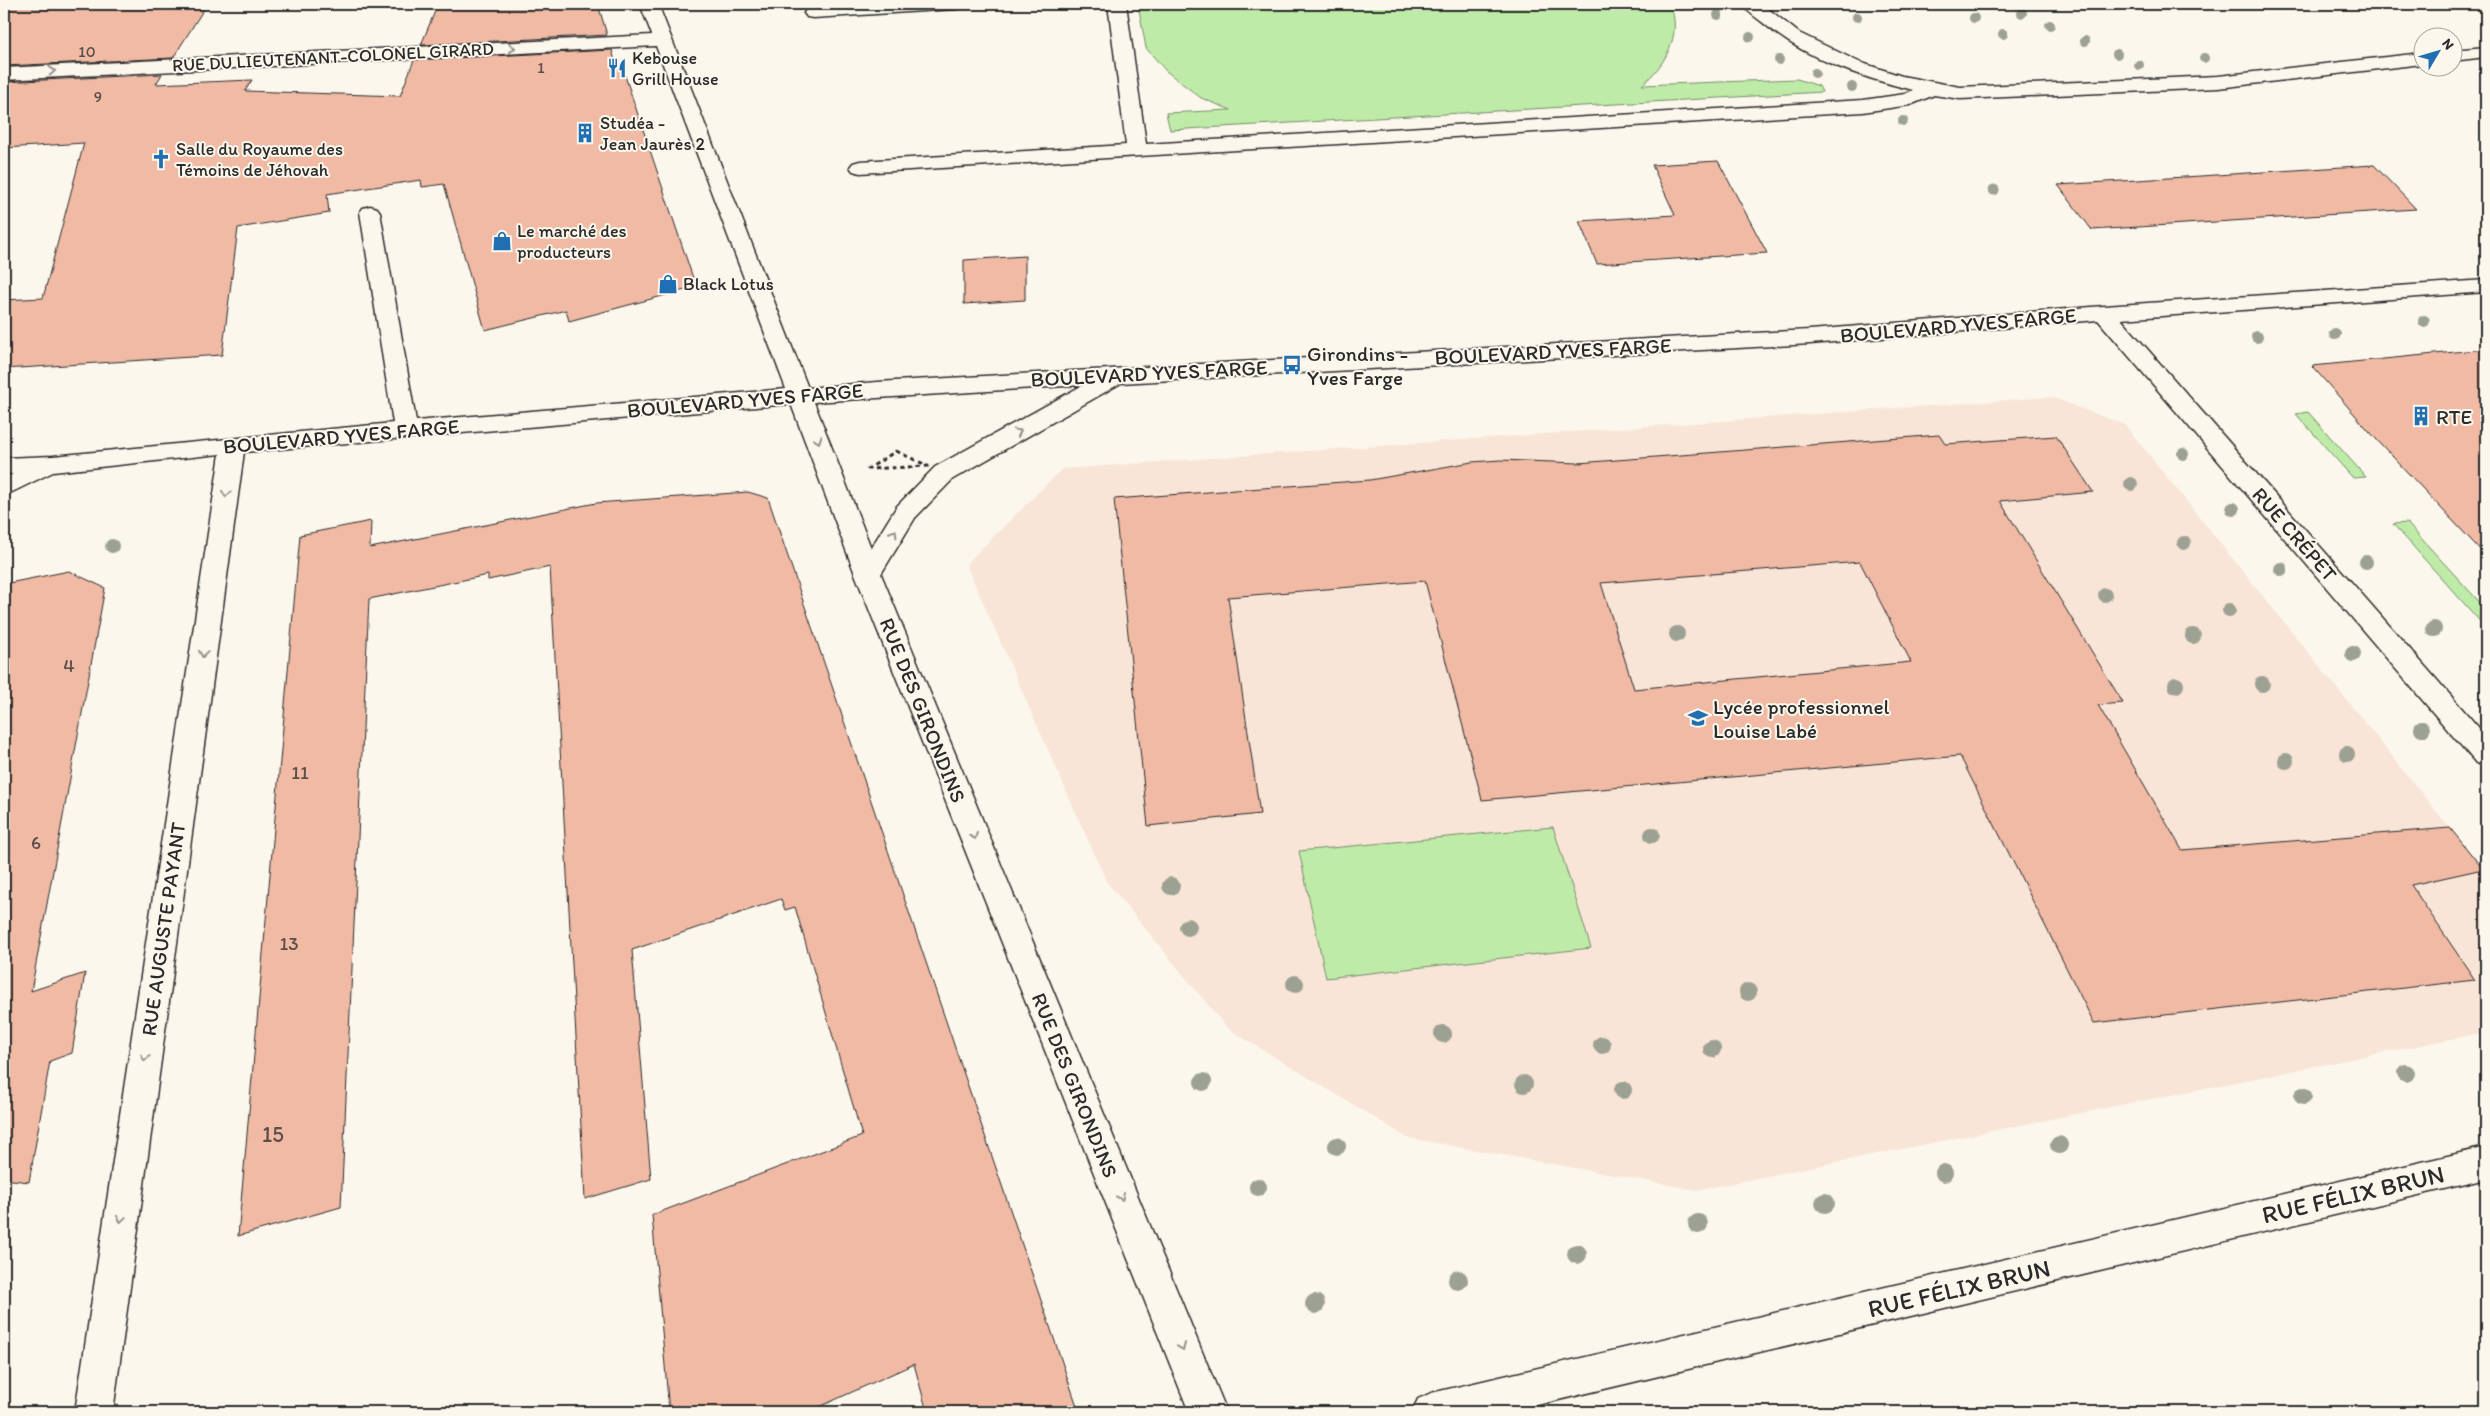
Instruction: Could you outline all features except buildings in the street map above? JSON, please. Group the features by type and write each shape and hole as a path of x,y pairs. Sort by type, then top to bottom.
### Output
{"street":[{"name":"RUE DES GIRONDINS","path":"649,4 801,395 868,574 1208,1412"},
{"path":"813,13 956,4"},
{"path":"1117,4 1137,150"},
{"path":"1751,4 1792,36 1829,56 1931,89 1960,93 2175,86 2412,60"},
{"name":"RUE DU LIEUTENANT-COLONEL GIRARD","path":"4,74 662,40"},
{"path":"2462,55 2486,52"},
{"path":"860,167 1862,106 1910,99 1931,89"},
{"path":"370,212 406,430"},
{"name":"BOULEVARD YVES FARGE","path":"4,466 53,464 233,445 801,395 1119,375 1801,338 2104,313 2486,286"},
{"name":"RUE CRÉPET","path":"2104,313 2486,755"},
{"path":"868,574 906,512 944,473 1119,375"},
{"name":"RUE AUGUSTE PAYANT","path":"94,1412 233,445"},
{"path":"4,488 53,464"},
{"name":"BOULEVARD YVES FARGE","path":"4,476 53,464"},
{"name":"RUE FÉLIX BRUN","path":"1431,1412 2486,1163"}],"shaded area":[{"name":"Lycée professionnel Louise Labé","path":"2051,397 2125,425 2486,873 2486,1032 1697,1190 1408,1138 1227,1028 1106,881 966,564 1062,469"}],"green space":[{"path":"1138,4 1670,4 1674,27 1670,49 1658,68 1642,85 1797,79 1819,86 1822,92 1170,130 1166,113 1231,110 1201,98 1166,71 1146,48"},
{"path":"2308,412 2366,477 2353,478 2296,414"},
{"path":"2407,523 2486,609 2486,628 2393,524"},
{"path":"1553,827 1591,948 1326,978 1299,851"}],"place":[{"name":"Kebouse Grill House","path":"617,68"},
{"name":"Studéa - Jean Jaurès 2","path":"585,133"},
{"name":"Salle du Royaume des Témoins de Jéhovah","path":"161,159"},
{"name":"Le marché des producteurs","path":"502,241"},
{"name":"Black Lotus","path":"668,284"},
{"name":"Girondins - Yves Farge","path":"1292,365"},
{"name":"RTE","path":"2421,416"},
{"name":"Lycée professionnel Louise Labé","path":"1698,718"}]}
